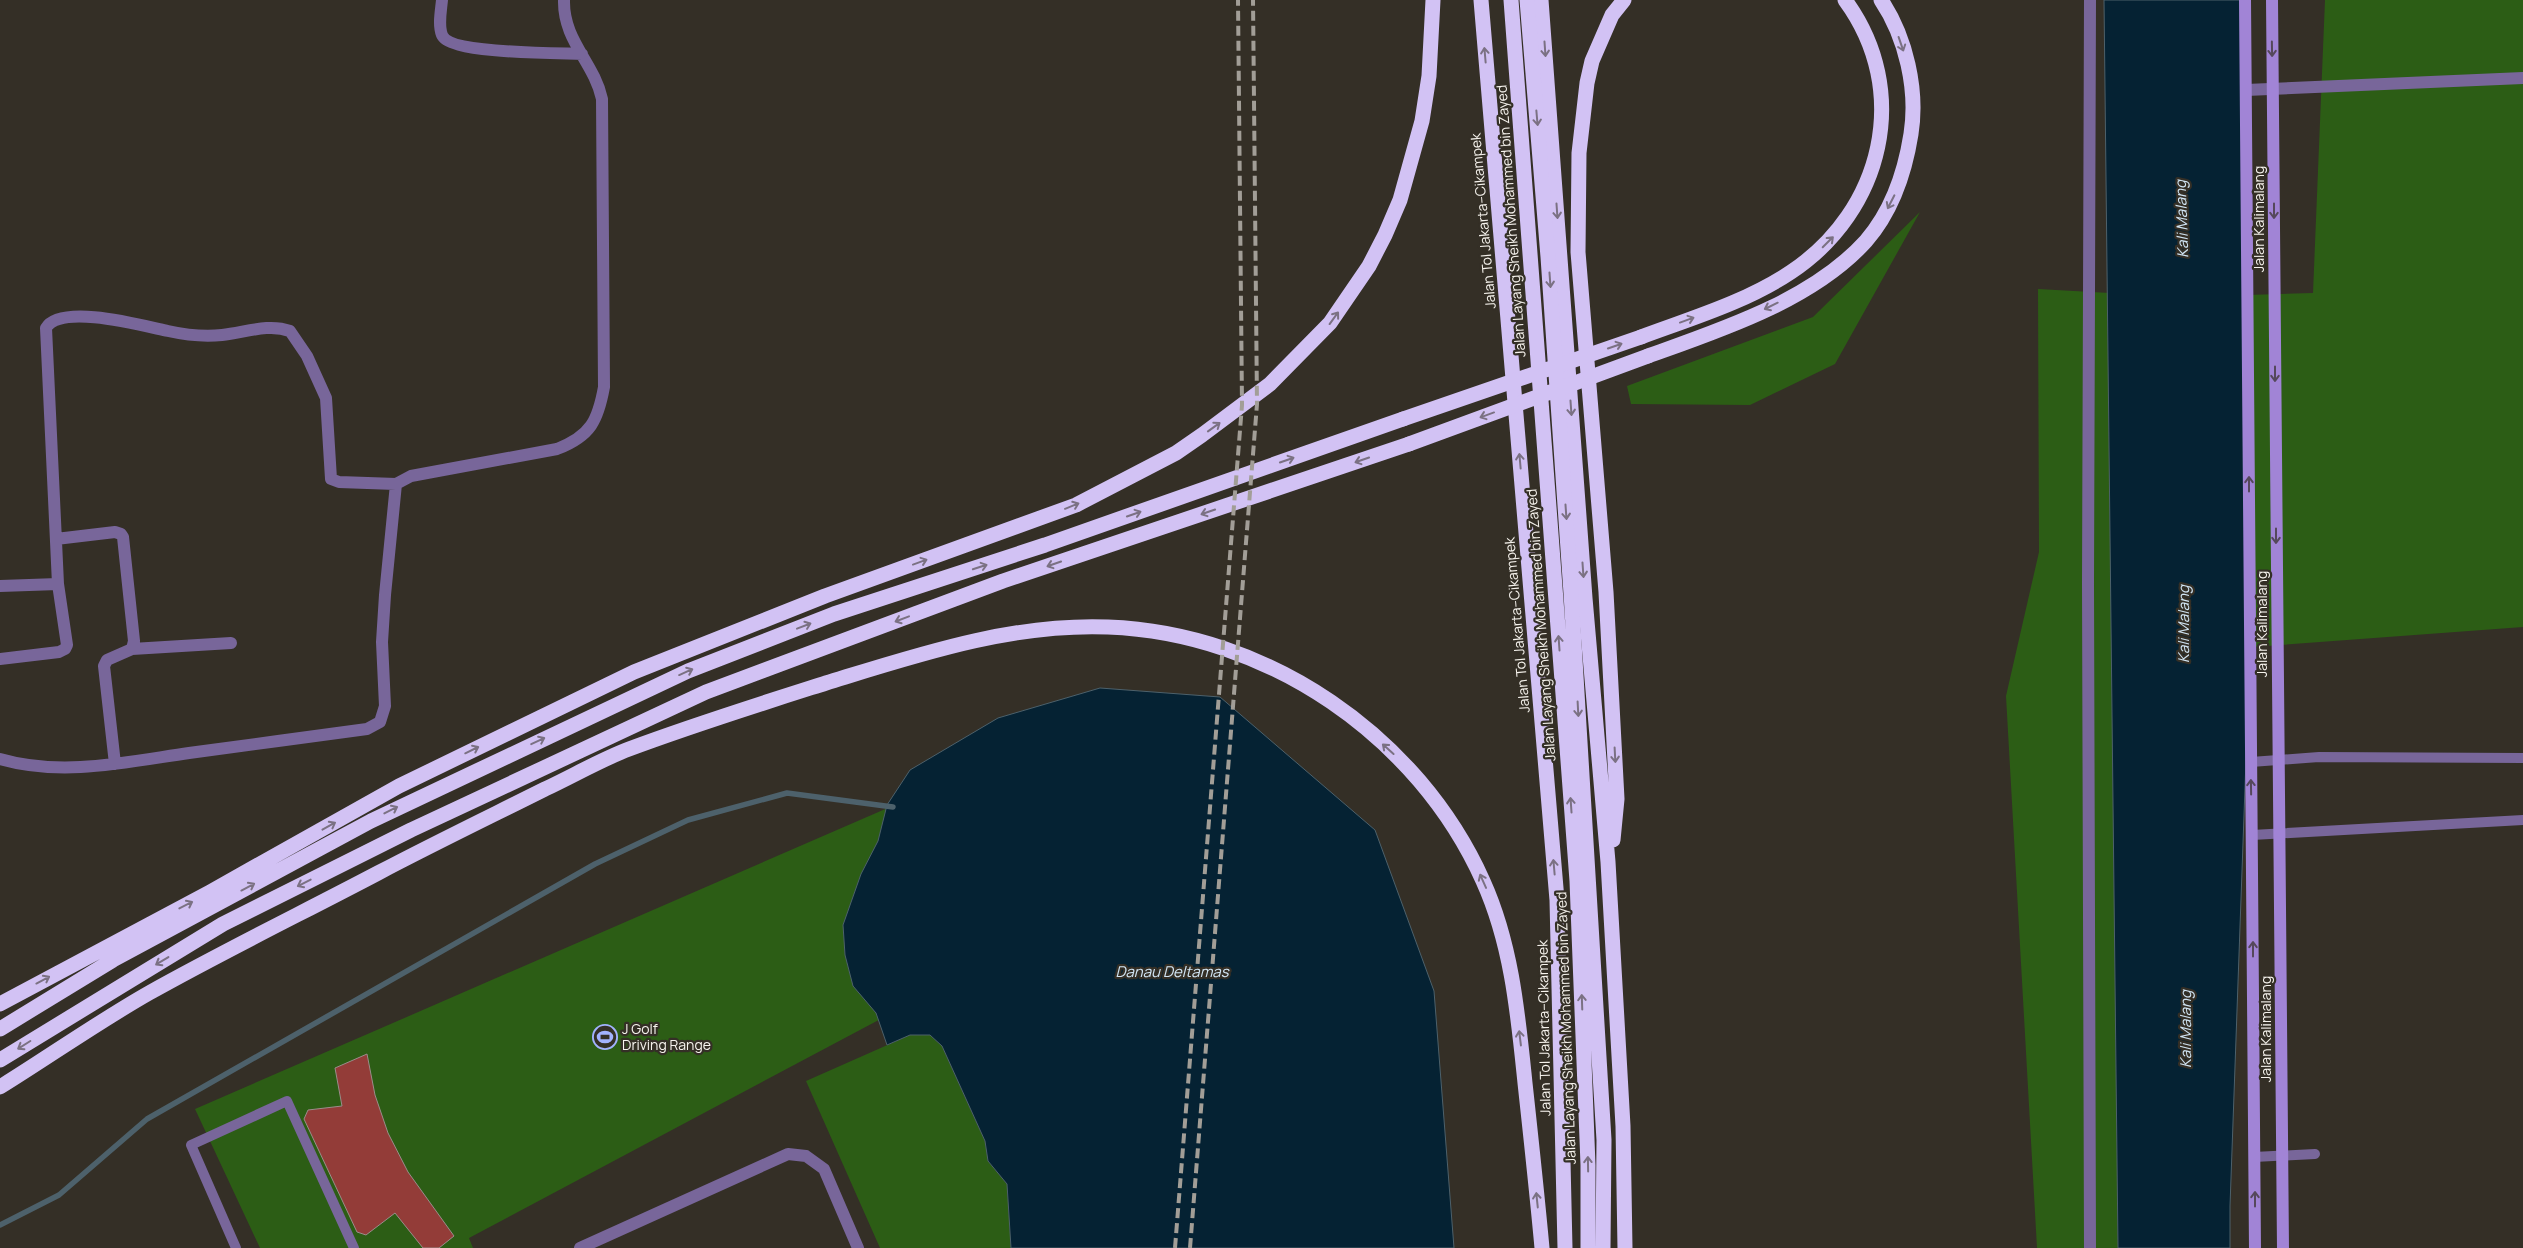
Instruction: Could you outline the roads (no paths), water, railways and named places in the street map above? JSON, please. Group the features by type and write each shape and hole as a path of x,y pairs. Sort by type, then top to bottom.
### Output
{"highway":[{"path":"0,1004 210,892 399,786 634,672 824,596 1076,505 1176,453 1202,436 1270,384 1297,360 1330,323 1352,292 1385,236 1400,200 1422,120 1429,76 1433,0"},
{"name":"Jalan Tol Jakarta–Cikampek","path":"1481,0 1556,900 1566,1248"},
{"name":"Jalan Layang Sheikh Mohammed bin Zayed","path":"1511,0 1577,881 1588,1165 1588,1248"},
{"name":"Jalan Layang Sheikh Mohammed bin Zayed","path":"1527,0 1548,257 1571,593 1604,1140 1603,1248"},
{"path":"1541,0 1585,598 1608,862 1623,1126 1626,1248"},
{"path":"1608,862 1614,834 1617,799 1606,592 1578,252 1579,152 1586,90 1592,61 1612,15 1624,0"},
{"path":"0,1029 113,960 400,806 688,671 834,614 1045,546 1641,336 1713,310 1765,287 1790,273 1814,256 1834,236 1853,209 1867,182 1875,160 1882,134 1881,87 1875,58 1857,16 1845,0"},
{"path":"0,1060 224,924 410,830 706,692 1003,581 1408,444 1712,333 1796,294 1824,278 1850,257 1868,239 1893,199 1905,166 1913,124 1913,95 1898,33 1881,0"},
{"path":"0,1087 147,994 433,844 625,751 769,701 944,648 991,638 1072,627 1142,629 1176,634 1243,654 1313,690 1356,720 1405,765 1446,817 1484,884 1502,932 1509,963 1520,1037 1542,1248"}],"main road":[{"name":"Jalan Kalimalang","path":"2245,0 2255,1248"},
{"name":"Jalan Kalimalang","path":"2272,0 2283,1248"}],"street":[{"path":"442,0 440,21 442,36 448,42 470,48 582,54"},
{"path":"0,659 65,649 67,641 58,584 46,328 50,322 57,318 83,317 116,320 188,335 223,335 239,331 273,328 290,331 307,356 326,398 331,479 339,482 396,484 411,476 564,446 584,435 592,426 600,408 604,387 602,99 596,77 574,45 568,28 564,0"},
{"path":"2090,0 2088,604 2090,1248"},
{"path":"2246,90 2523,78"},
{"path":"0,759 22,765 51,768 115,764 367,729 380,722 385,706 382,642 384,595 396,484"},
{"path":"56,539 115,532 121,534 134,641 132,649"},
{"path":"0,586 58,584"},
{"path":"115,764 104,666 107,660 132,649 231,643"},
{"path":"580,1248 788,1154 806,1156 824,1169 858,1248"}],"lane":[{"path":"2251,762 2320,757 2523,758"},
{"path":"2252,835 2523,820"},
{"path":"236,1248 191,1145 287,1101 354,1248"},
{"path":"2254,1157 2282,1154 2315,1154"}],"water":[{"name":"Kali Malang","path":"2104,0 2245,0 2250,648 2230,1248 2118,1248"},
{"name":"Danau Deltamas","path":"1100,688 1220,697 1375,830 1434,991 1454,1248 1011,1248 1007,1184 988,1161 985,1141 942,1046 930,1035 910,1035 887,1045 876,1013 853,986 845,955 843,925 861,874 878,841 887,805 910,770 998,718"}],"waterway":[{"path":"0,1225 59,1195 147,1119 595,864 688,820 787,793 893,807"}],"railway":[{"path":"1175,1248 1242,405 1238,0"},
{"path":"1190,1248 1257,404 1253,0"}],"place":[{"name":"J Golf Driving Range","path":"605,1037"}]}
